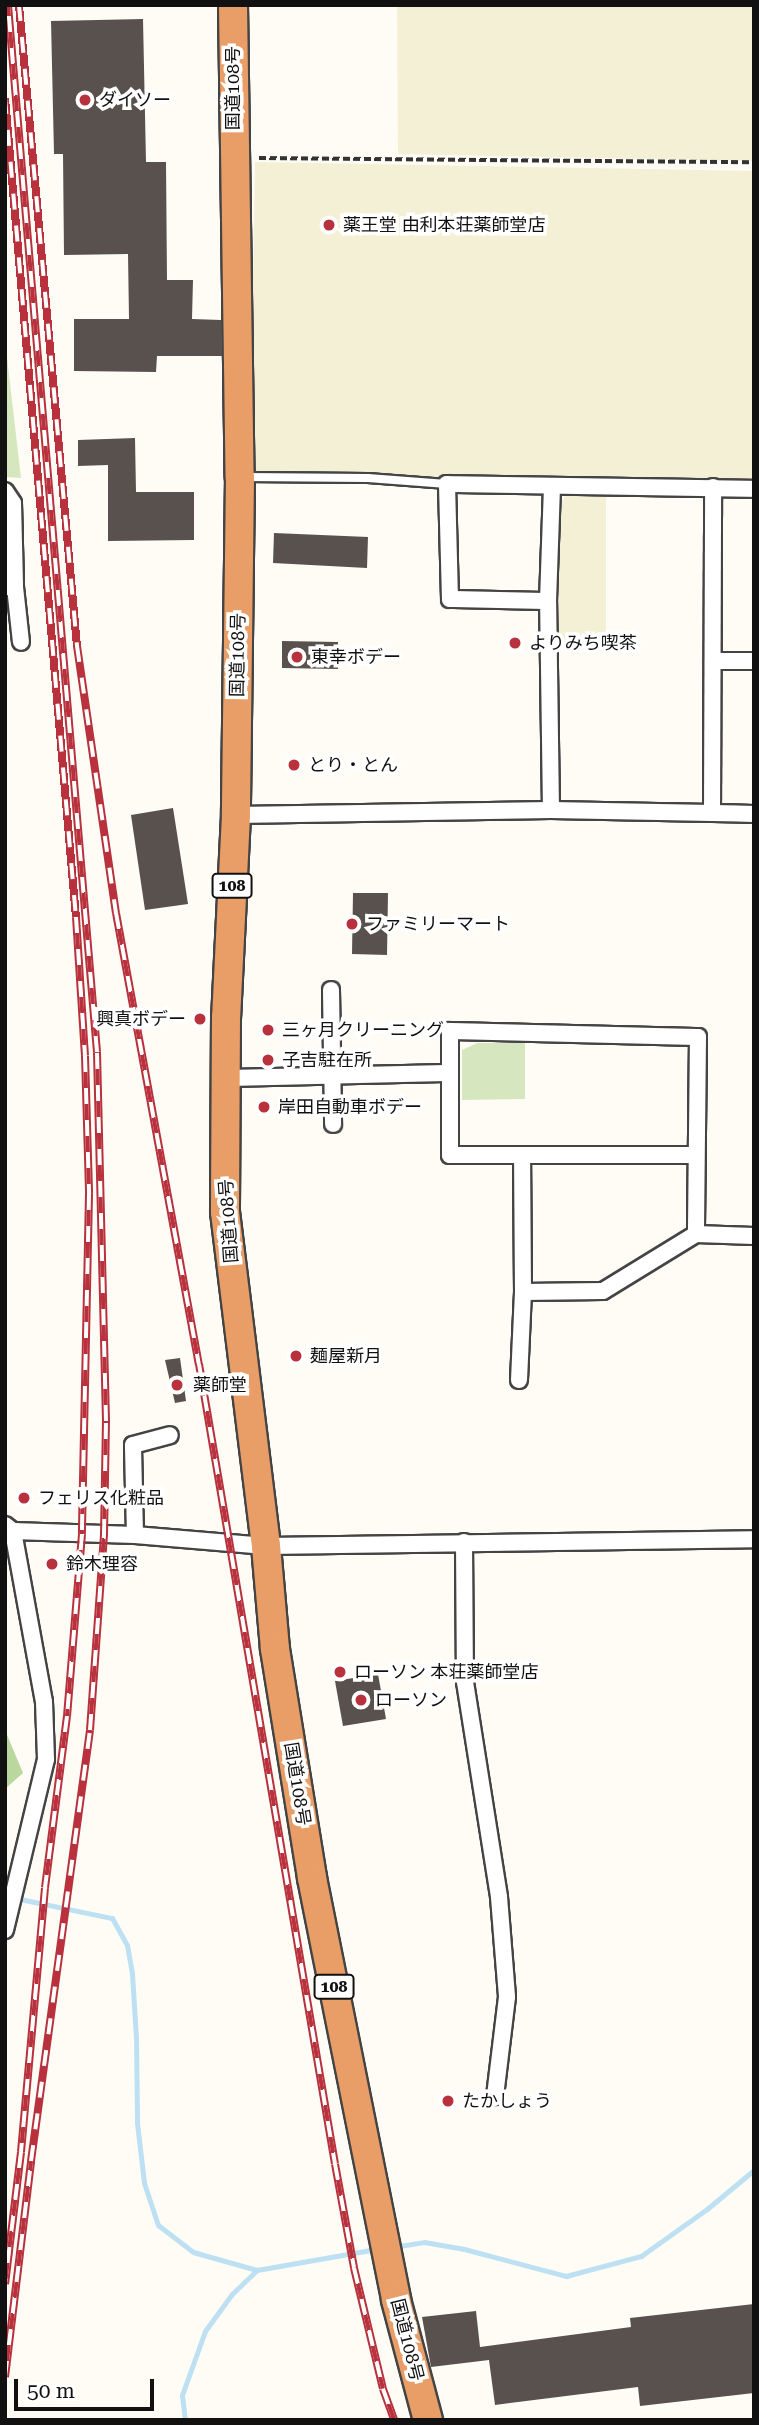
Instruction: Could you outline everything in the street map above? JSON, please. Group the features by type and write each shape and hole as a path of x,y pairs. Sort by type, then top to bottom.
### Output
{"highway":[{"name":"国道108号","path":"233,5 240,477 236,814 226,1078 225,1212 266,1546 275,1649 312,1878 396,2300 428,2420"}],"street":[{"path":"548,601 450,599 447,484 754,489"},
{"path":"551,810 548,601 552,487"},
{"path":"712,813 713,488"},
{"path":"5,491 13,503 10,587 21,642"},
{"path":"713,661 754,661"},
{"path":"236,814 551,810 754,814"},
{"path":"331,990 332,1124"},
{"path":"696,1155 450,1155 450,1031 698,1037 696,1234"},
{"path":"226,1078 332,1078 449,1073"},
{"path":"519,1380 523,1292 522,1157"},
{"path":"523,1292 603,1291 696,1234 754,1236"},
{"path":"135,1535 134,1445 170,1435"},
{"path":"5,1930 46,1759 44,1702 9,1528 266,1546 754,1539"},
{"path":"464,1542 465,1682 499,1897 507,1997 495,2096"}],"lane":[{"path":"240,477 368,478 447,484"}],"path":[{"path":"234,157 754,162"}],"shaded area":[{"path":"397,5 754,5 754,161 398,154"},
{"path":"255,162 754,171 754,483 250,474"},
{"path":"567,495 606,496 606,648 559,648 559,504"}],"green space":[{"path":"5,340 21,478 5,477"},
{"path":"477,1043 525,1043 525,1099 462,1100 462,1050"},
{"path":"5,1730 23,1773 5,1789"}],"building":[{"path":"143,19 146,162 166,162 167,280 193,280 192,319 221,320 222,356 157,356 156,372 74,371 74,319 129,319 128,254 64,255 63,154 54,154 51,21"},
{"path":"135,438 136,492 194,492 194,540 108,541 108,465 78,466 78,440"},
{"path":"274,533 368,537 367,568 273,563"},
{"path":"282,641 338,642 338,669 282,668"},
{"path":"173,808 188,904 145,910 131,815"},
{"path":"353,893 388,893 387,955 352,954"},
{"path":"180,1358 186,1401 175,1403 165,1360"},
{"name":"ローソン","path":"378,1674 386,1719 343,1726 335,1681"},
{"path":"754,2304 754,2393 640,2406 638,2387 495,2405 489,2360 431,2367 422,2317 476,2311 480,2347 631,2327 630,2318"}],"waterway":[{"path":"15,1898 112,1918 127,1945 132,1974 136,2037 137,2123 144,2183 158,2225 193,2252 257,2270 376,2249"},
{"path":"393,2247 424,2242 464,2249 566,2276 641,2256 707,2209 754,2170"},
{"path":"185,2420 182,2395 205,2331 232,2294 257,2270"}],"railway":[{"path":"5,2377 31,2161 90,1730 104,1535 106,1421 97,1052 8,5"},
{"path":"19,5 77,646 116,913 199,1364 354,2268 383,2389 394,2420"},
{"path":"5,98 76,917 85,1056 89,1194 82,1534 67,1716 45,1888 21,2152 5,2284"}],"place":[{"name":"ダイソー","path":"85,100"},
{"name":"薬王堂 由利本荘薬師堂店","path":"329,225"},
{"name":"よりみち喫茶","path":"515,643"},
{"name":"東幸ボデー","path":"297,657"},
{"name":"とり・とん","path":"294,765"},
{"name":"ファミリーマート","path":"352,924"},
{"name":"興真ボデー","path":"200,1019"},
{"name":"三ヶ月クリーニング","path":"268,1030"},
{"name":"子吉駐在所","path":"268,1060"},
{"name":"岸田自動車ボデー","path":"264,1107"},
{"name":"麺屋新月","path":"296,1356"},
{"name":"薬師堂","path":"177,1385"},
{"name":"フェリス化粧品","path":"24,1498"},
{"name":"鈴木理容","path":"52,1564"},
{"name":"ローソン 本荘薬師堂店","path":"340,1672"},
{"name":"ローソン","path":"361,1700"},
{"name":"たかしょう","path":"448,2101"}]}
